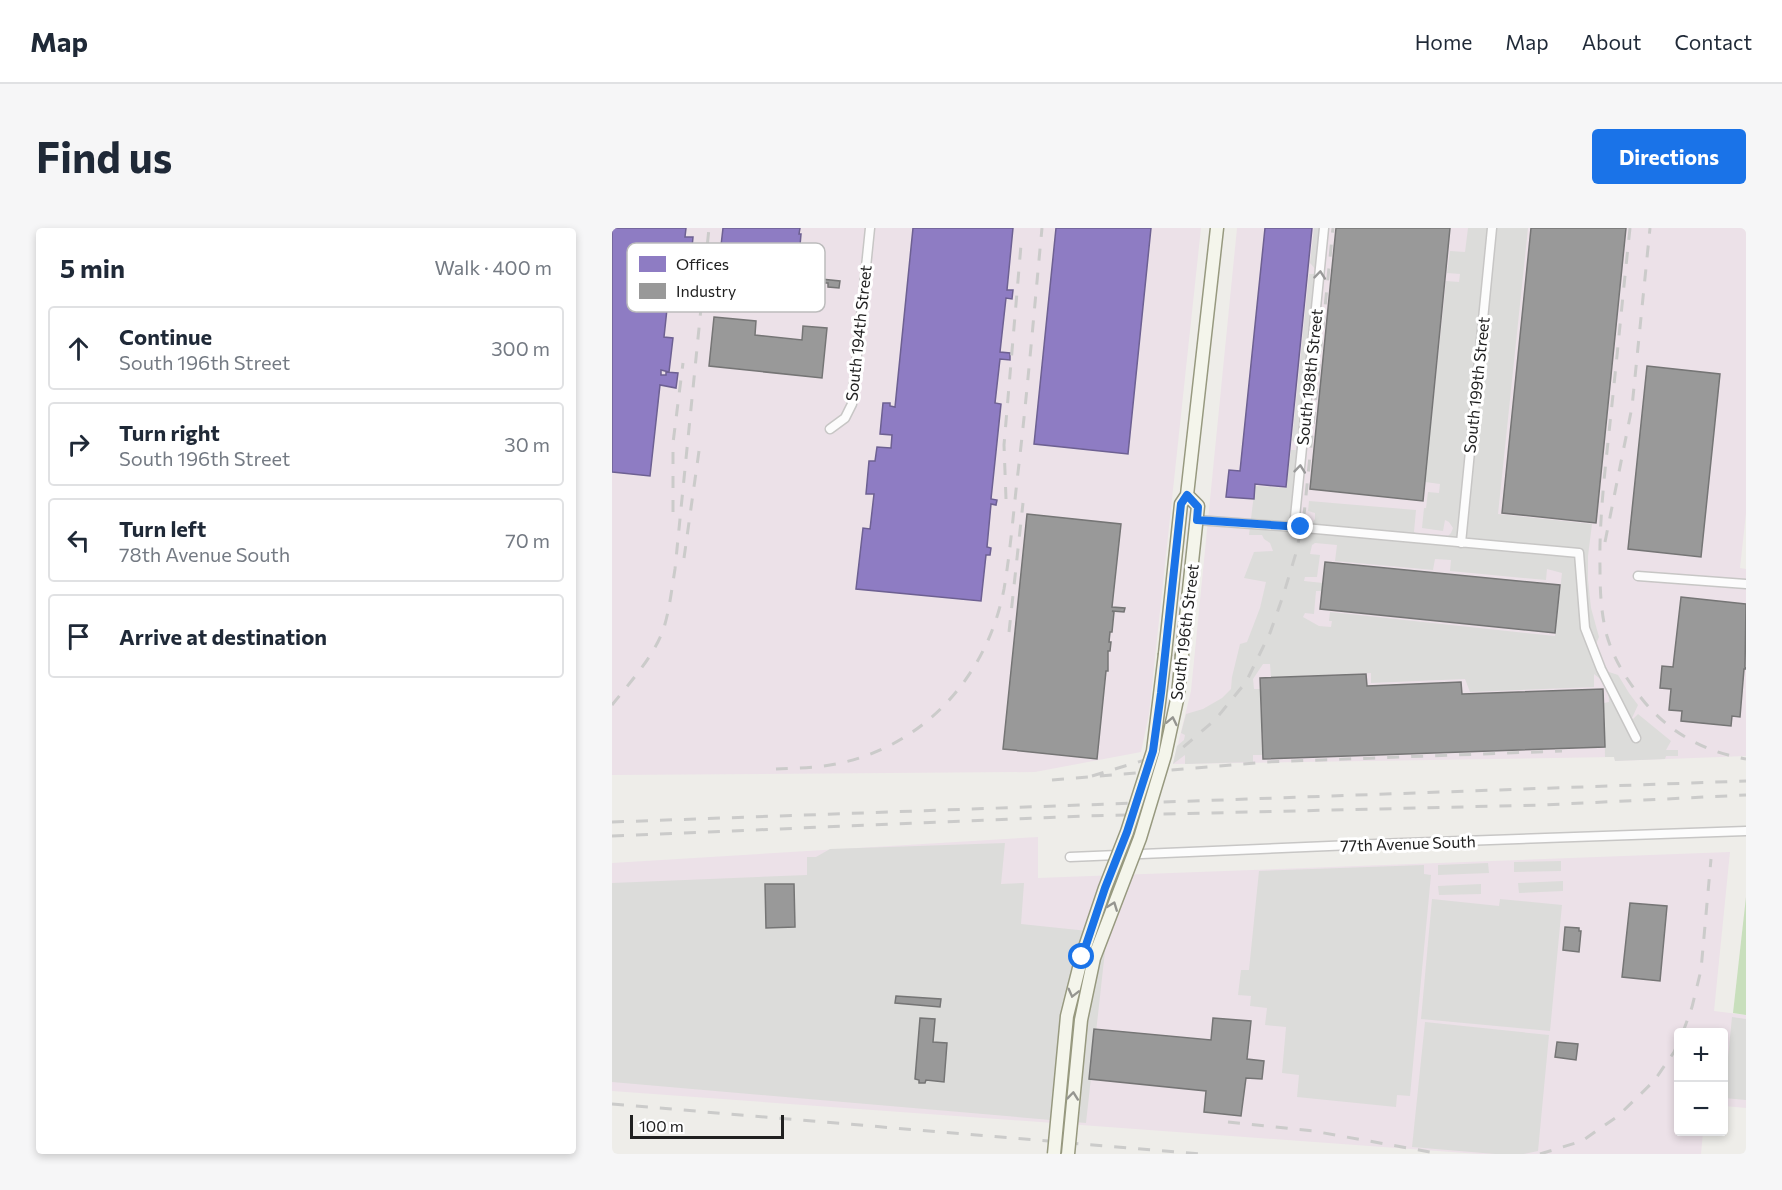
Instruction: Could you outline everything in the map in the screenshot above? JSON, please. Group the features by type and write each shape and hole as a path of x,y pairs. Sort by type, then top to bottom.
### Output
{"main road":[{"name":"South 196th Street","path":"1054,1154 1067,1016 1082,957 1127,832 1153,751 1181,504 1187,495 1216,228"},
{"name":"South 196th Street","path":"1068,1154 1081,1020 1094,958 1140,838 1165,754 1178,695 1198,507 1187,495"}],"street":[{"name":"South 194th Street","path":"830,429 845,418 852,404 870,228"},
{"name":"South 198th Street","path":"1294,527 1324,228"},
{"name":"South 199th Street","path":"1461,543 1492,228"},
{"path":"1197,520 1579,553 1585,628 1601,669 1636,738"},
{"path":"1638,576 1746,584"},
{"name":"77th Avenue South","path":"1070,857 1746,831"}],"shaded area":[{"path":"612,228 1201,228 1149,714 1141,752 1035,772 612,775"},
{"path":"1237,228 1746,228 1746,513 1740,568 1746,569 1746,756 1615,761 1614,757 1173,764 1191,691"},
{"path":"1314,228 1329,228 1300,518 1307,523 1312,523 1315,519 1315,513 1308,511 1309,501 1416,510 1414,532 1447,537 1453,528 1445,520 1443,531 1422,528 1428,492 1439,493 1440,484 1425,482 1446,281 1459,282 1460,274 1447,273 1450,251 1465,252 1468,228 1528,228 1498,514 1592,524 1588,580 1591,608 1599,637 1596,644 1599,655 1606,671 1618,675 1638,705 1632,718 1638,714 1671,741 1666,750 1678,750 1678,756 1666,756 1665,759 1615,761 1614,757 1605,757 1604,703 1609,702 1608,685 1594,674 1594,687 1470,692 1465,679 1371,683 1371,673 1271,677 1270,664 1263,664 1253,679 1254,689 1260,689 1262,755 1253,755 1253,762 1185,764 1185,755 1173,764 1177,746 1184,740 1185,735 1181,733 1186,714 1203,709 1222,698 1231,689 1240,644 1247,642 1260,608 1266,582 1244,578 1254,552 1273,551 1270,543 1262,535 1249,535 1255,486 1286,488 1291,450 1299,448 1292,440 1309,274 1316,274 1317,271 1310,263","holes":["1315,543 1337,545 1335,561 1433,570 1435,559 1451,560 1450,571 1546,580 1547,569 1562,573 1555,636 1330,612 1331,627 1319,626 1303,617 1305,613 1314,614 1316,591 1322,591 1323,583 1304,581 1305,577 1317,577 1320,555 1310,554 1312,545"]},
{"path":"1038,837 1038,878 1730,852 1714,1011 1746,1015 1746,1108 1728,1106 1728,1028 1674,1028 1674,1136 1703,1136 1701,1154 1479,1154 612,1091 612,863"},
{"path":"1005,843 1001,884 1024,883 1021,924 1107,933 1086,1123 612,1082 612,883 807,875 807,857 816,857 830,849"},
{"path":"1561,861 1561,871 1514,872 1514,862"},
{"path":"1488,863 1489,873 1438,875 1438,865"},
{"path":"1424,865 1424,874 1431,875 1410,1096 1397,1095 1396,1107 1297,1097 1299,1075 1282,1073 1286,1027 1265,1025 1267,1008 1250,1006 1251,996 1238,995 1241,970 1249,970 1259,871"},
{"path":"1563,881 1563,891 1519,893 1518,883"},
{"path":"1481,884 1481,894 1439,895 1438,886"},
{"path":"1432,899 1499,906 1500,899 1562,905 1550,1031 1421,1019"},
{"path":"1732,1017 1746,1019 1746,1100 1728,1098 1728,1058"},
{"path":"1425,1022 1549,1035 1538,1151 1524,1154 1495,1154 1412,1147"}],"green space":[{"path":"1746,897 1746,1015 1733,1013"}],"building: Offices":[{"path":"612,228 686,228 685,237 693,237 692,243 627,243 627,312 667,312 664,337 673,338 669,372 661,370 661,375 666,375 666,372 678,373 676,388 660,385 650,476 612,472"},
{"path":"723,228 800,228 799,234 801,234 800,243 721,243"},
{"path":"913,228 1013,228 1007,290 1013,290 1012,299 1006,298 1000,352 1010,353 1010,360 1000,359 995,403 1001,404 991,499 997,500 996,505 991,504 987,547 991,548 990,555 986,555 981,601 856,589 863,528 870,529 874,494 866,494 869,461 875,461 877,447 891,448 892,435 880,434 883,403 890,403 890,406 895,407"},
{"path":"1056,228 1151,228 1128,454 1034,444"},
{"path":"1265,228 1312,228 1286,487 1255,484 1254,499 1226,497 1229,470 1240,471"}],"building: Industry":[{"path":"1336,228 1450,228 1423,501 1310,489"},
{"path":"1531,228 1626,228 1596,523 1502,513"},
{"path":"825,279 840,281 839,288 828,287 828,283 825,283"},
{"path":"714,317 756,321 755,335 802,340 803,326 827,328 822,378 709,366"},
{"path":"1647,366 1720,374 1701,557 1628,549"},
{"path":"1027,514 1121,524 1112,607 1125,608 1124,612 1112,611 1114,612 1109,642 1111,642 1110,651 1108,651 1108,671 1106,671 1097,759 1003,749"},
{"path":"1325,562 1560,585 1555,633 1320,609"},
{"path":"1681,597 1746,604 1746,669 1744,669 1740,717 1732,716 1731,726 1681,721 1682,711 1669,710 1671,689 1660,688 1662,666 1673,667"},
{"path":"1366,674 1367,686 1461,682 1462,694 1603,689 1605,747 1263,759 1260,678"},
{"path":"765,884 794,884 795,927 766,928"},
{"path":"1630,903 1667,906 1660,981 1622,977"},
{"path":"1565,927 1579,928 1581,931 1579,952 1563,950"},
{"path":"896,996 941,999 940,1007 895,1003"},
{"path":"920,1018 935,1019 933,1042 947,1043 944,1082 926,1080 925,1083 919,1083 919,1080 915,1079"},
{"path":"1213,1018 1251,1021 1247,1059 1264,1061 1262,1079 1246,1078 1241,1116 1204,1112 1206,1091 1089,1079 1094,1029 1211,1040"},
{"path":"1557,1042 1578,1044 1576,1060 1555,1057"}],"railway":[{"path":"708,243 709,228"},
{"path":"776,769 830,765 863,757 893,744 921,726 945,705 965,680 982,652 995,622 1004,589 1008,562 1042,228"},
{"path":"1092,776 1181,749 1215,720 1246,682 1270,633 1296,553 1304,515 1333,228"},
{"path":"1630,228 1601,513 1600,585 1605,628 1613,653 1626,677 1652,711 1688,739 1716,751 1746,759"},
{"path":"1605,542 1632,407 1650,228"},
{"path":"1006,499 1004,445 1021,245"},
{"path":"612,705 643,666 656,646 665,624 675,569 701,312"},
{"path":"673,512 673,443 683,363"},
{"path":"684,558 699,451"},
{"path":"1009,632 1023,503"},
{"path":"1052,780 1266,762 1562,751"},
{"path":"612,822 1746,781"},
{"path":"612,836 1084,816 1543,805 1746,795"},
{"path":"1684,1028 1701,970 1711,859"},
{"path":"1540,1154 1582,1141 1618,1116 1654,1081 1674,1052"},
{"path":"612,1104 1200,1154"},
{"path":"1228,1122 1313,1131 1441,1154"}],"route":[{"path":"1082,957 1127,832 1153,751 1181,504 1187,495 1198,507 1197,520 1301,527"}]}
